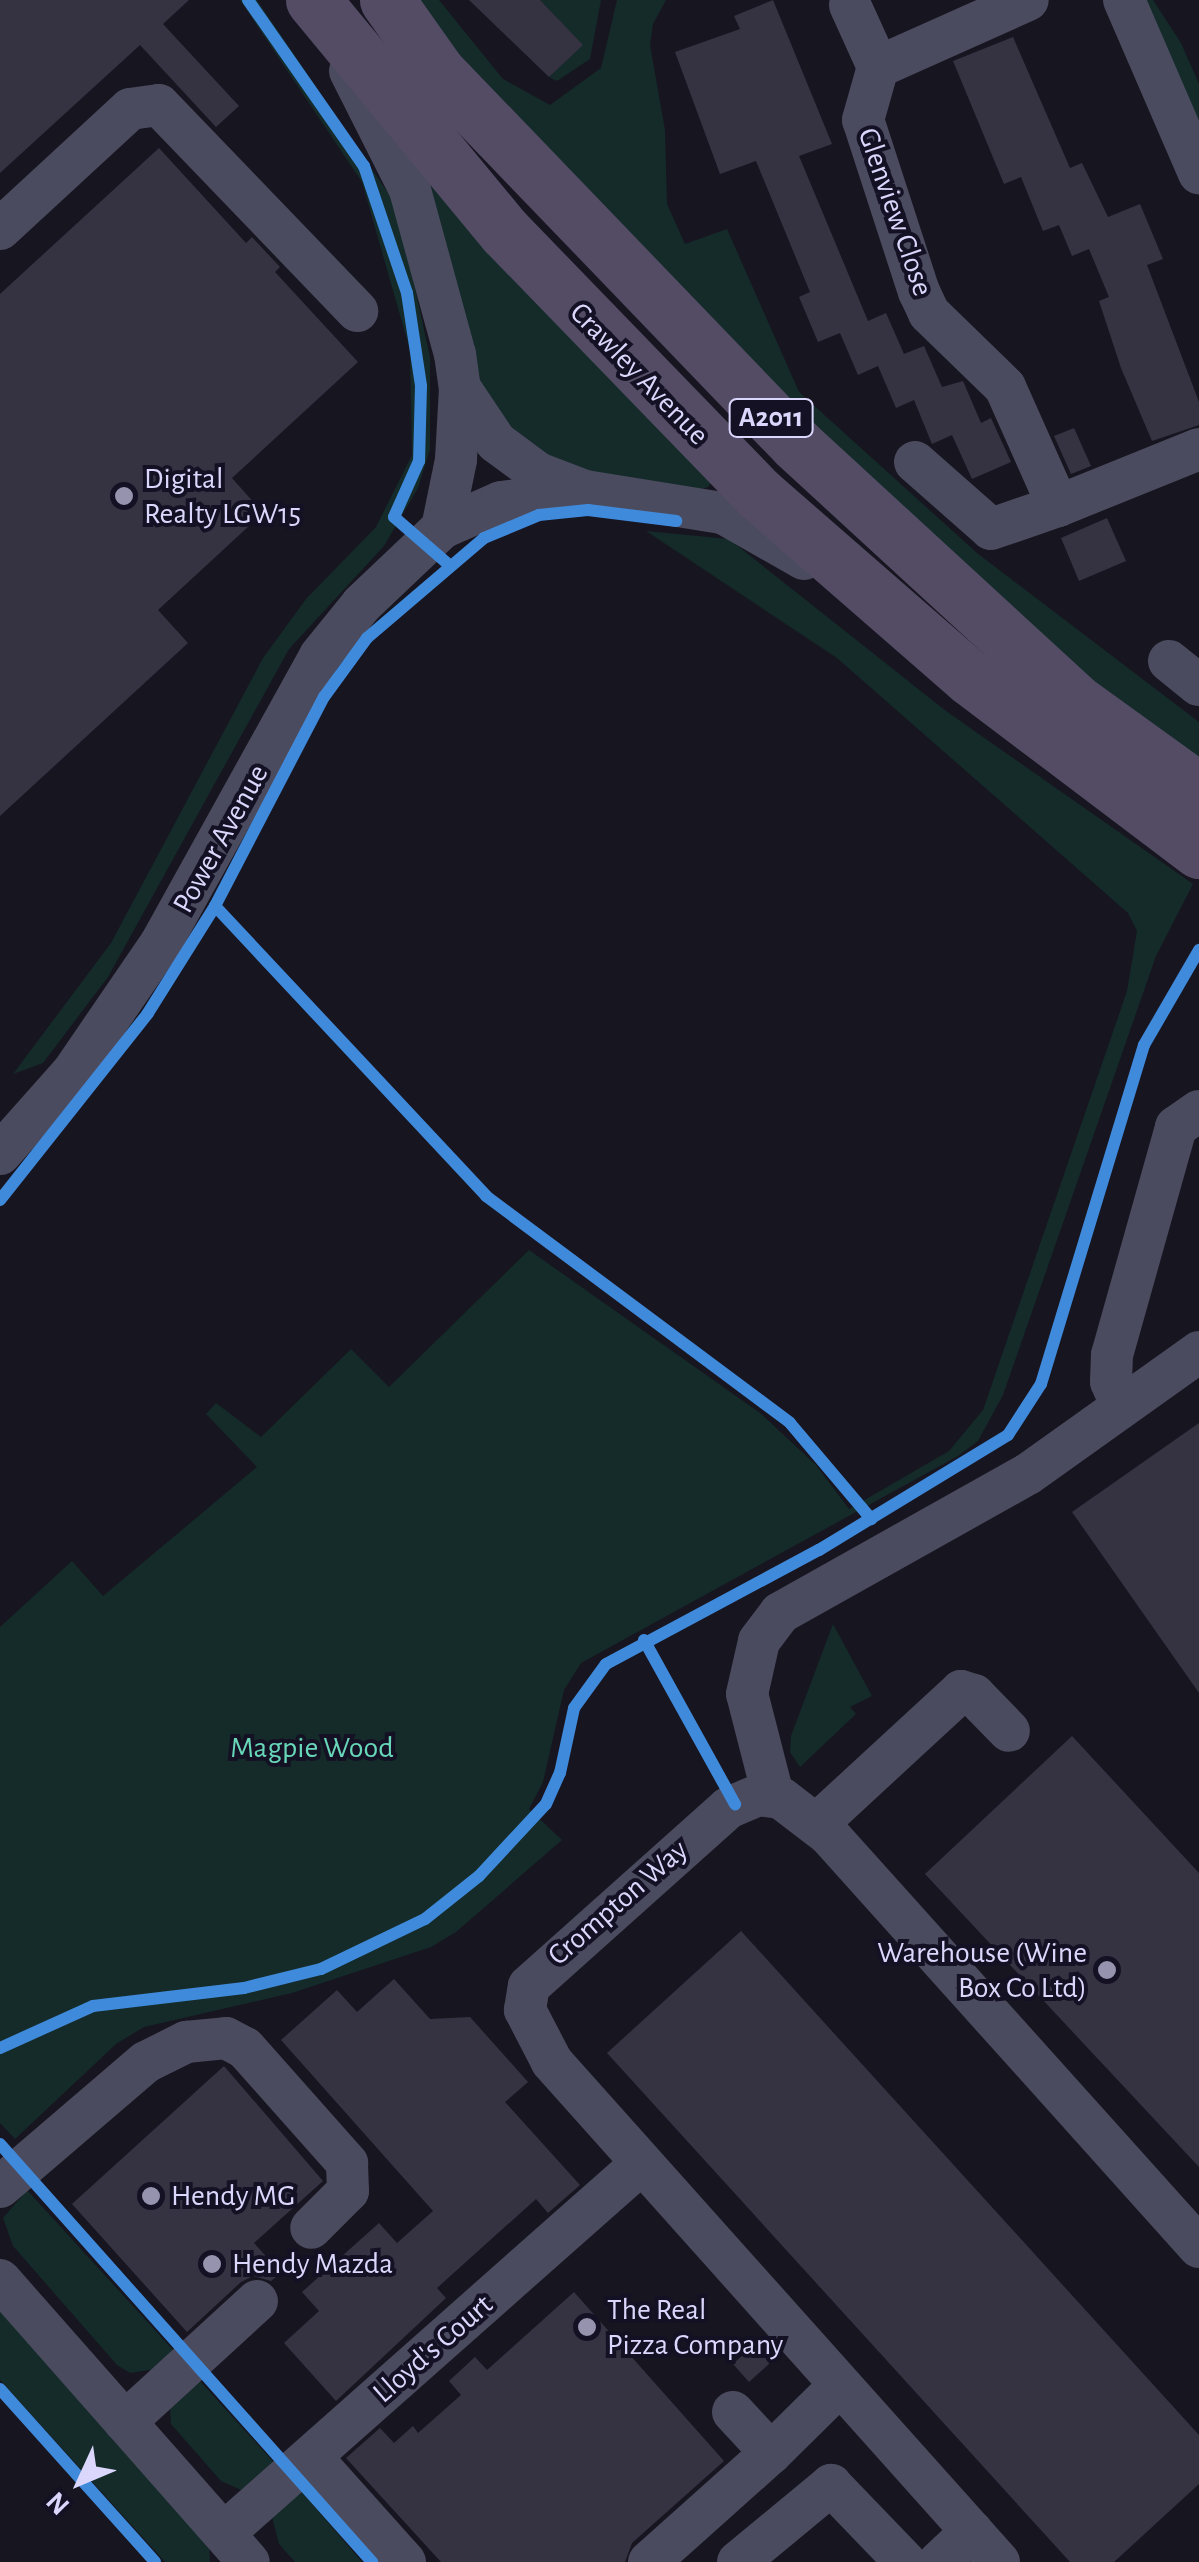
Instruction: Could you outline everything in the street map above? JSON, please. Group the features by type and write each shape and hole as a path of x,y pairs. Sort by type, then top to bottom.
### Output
{"main road":[{"name":"Crawley Avenue","path":"313,0 505,232 685,423 970,678 1199,851"},
{"name":"A2011","path":"387,0 438,72 796,444 1074,700 1199,790"}],"street":[{"path":"304,0 397,157 420,218 460,388 476,418 508,452 551,480 585,491 694,504 750,524 970,678"},
{"path":"850,6 878,67 1028,0"},
{"path":"1124,0 1199,173"},
{"name":"Glenview Close","path":"878,67 862,120 918,292 929,313 1006,387 1058,506"},
{"path":"0,230 130,110 158,105 357,311"},
{"path":"442,528 454,479 460,388"},
{"path":"916,462 991,529 1199,449"},
{"path":"442,528 501,502 585,491"},
{"name":"Power Avenue","path":"1,1152 72,1073 162,943 334,636 442,528"},
{"path":"1122,1405 1111,1382 1112,1356 1176,1127 1199,1111"},
{"path":"1199,1352 1028,1474 780,1613 760,1641 747,1694 773,1796 817,1824 1199,2246"},
{"path":"817,1824 962,1691 974,1695 1009,1731"},
{"name":"Crompton Way","path":"773,1796 728,1808 529,1986 525,2010 540,2045 985,2547"},
{"path":"0,2188 130,2072 186,2042 226,2038 244,2048 347,2162 348,2190 311,2228"},
{"name":"Lloyd's Court","path":"237,2548 311,2457 642,2163"},
{"path":"0,2280 237,2548"},
{"path":"126,2422 257,2301"},
{"path":"649,2562 772,2453 840,2385"},
{"path":"733,2412 772,2453"},
{"path":"311,2457 405,2562"},
{"path":"738,2562 831,2485 905,2562"},
{"path":"939,2562 985,2547"}],"green space":[{"path":"240,0 257,0 397,206 430,357 430,449 418,488 384,546 289,649 108,977 43,1063 13,1074 111,943 263,658 306,599 376,527 412,455 410,350 362,182"},
{"path":"407,0 439,0 503,79 550,105 601,68 617,0 666,0 653,24 650,45 665,130 667,204 685,244 727,229 799,392 977,553 1199,722 1199,764 1020,628 941,559"},
{"path":"540,0 601,0 590,59 557,81 549,77 582,45"},
{"path":"1139,0 1153,0 1181,43 1199,84 1199,127"},
{"path":"429,180 711,483 708,487 696,491 564,466 485,408"},
{"name":"Magpie Wood","path":"646,531 729,539 946,711 1193,884 1156,956 1003,1395 978,1441 958,1456 581,1663 564,1690 543,1782 529,1809 562,1840 456,1932 431,1947 292,1993 144,2027 116,2044 15,2139 0,2123 0,1627 72,1561 103,1596 257,1467 206,1414 216,1403 261,1437 351,1349 389,1387 529,1250 760,1413 816,1465 849,1509 949,1451 983,1410 1127,991 1137,931 1128,913 837,658"},
{"path":"833,1624 872,1696 850,1707 856,1714 800,1767 790,1752 791,1736"},
{"path":"27,2190 175,2352 155,2369 130,2373 117,2365 13,2246 3,2218"},
{"path":"0,2301 209,2543 210,2562 165,2562 0,2380"},
{"path":"199,2380 279,2468 241,2490 221,2481 171,2424 170,2407"},
{"path":"295,2484 362,2562 295,2562 279,2544 271,2513"}],"building":[{"path":"0,0 189,0 163,24 239,106 216,127 140,45 0,173"},
{"path":"469,0 540,0 583,45 549,77"},
{"path":"773,0 832,144 799,156 868,321 886,313 904,354 924,346 942,387 963,381 981,423 991,418 1011,462 972,479 952,435 932,444 914,400 896,408 878,366 858,375 840,333 818,342 799,297 810,292 756,161 720,174 675,52 740,29 734,16"},
{"path":"1013,37 1070,168 1082,163 1108,217 1140,204 1163,259 1147,265 1199,402 1199,425 1152,441 1121,368 1099,301 1109,297 1089,249 1072,256 1059,225 1043,231 1021,177 1004,184 953,61"},
{"name":"Digital Realty LGW15","path":"159,148 246,243 252,237 280,267 275,272 358,362 232,478 263,513 158,610 188,643 0,816 0,294"},
{"path":"1074,428 1091,466 1071,474 1054,436"},
{"path":"1107,518 1126,561 1079,581 1061,538"},
{"path":"1199,1423 1199,1693 1072,1512"},
{"name":"Warehouse (Wine Box Co Ltd)","path":"1072,1736 1199,1873 1199,2167 925,1874"},
{"path":"741,1931 1199,2435 1199,2484 1114,2562 1070,2562 607,2053"},
{"path":"394,1979 430,2019 470,2017 528,2082 505,2102 580,2185 548,2213 536,2199 437,2288 446,2298 336,2401 284,2343 319,2311 302,2292 379,2223 397,2243 433,2211 281,2040 337,1990 357,2012"},
{"path":"224,2066 323,2181 254,2243 281,2273 271,2281 253,2276 241,2282 187,2332 72,2204"},
{"path":"574,2292 724,2461 632,2543 625,2562 441,2562 346,2458 380,2428 394,2443 413,2426 418,2433 461,2395 449,2381 475,2357 487,2370"},
{"path":"754,2345 770,2363 749,2382 733,2364"}],"cycle path":[{"path":"248,0 364,166 407,293 421,386 419,461 394,517 448,564"},
{"path":"0,1200 148,1013 215,906 324,697 367,638 484,538 539,515 588,510 676,521"},
{"path":"215,906 486,1196 790,1423 871,1519"},
{"path":"0,2048 93,2006 244,1988 321,1969 425,1919 479,1876 546,1804 560,1773 574,1708 606,1664 819,1550 1008,1435 1041,1384 1144,1045 1199,950"},
{"path":"644,1640 735,1804"},
{"path":"0,2144 372,2562"},
{"path":"0,2389 155,2562"}],"place":[{"name":"Digital Realty LGW15","path":"124,496"},
{"name":"Warehouse (Wine Box Co Ltd)","path":"1107,1970"},
{"name":"Hendy MG","path":"151,2196"},
{"name":"Hendy Mazda","path":"212,2264"},
{"name":"The Real Pizza Company","path":"587,2327"}]}
